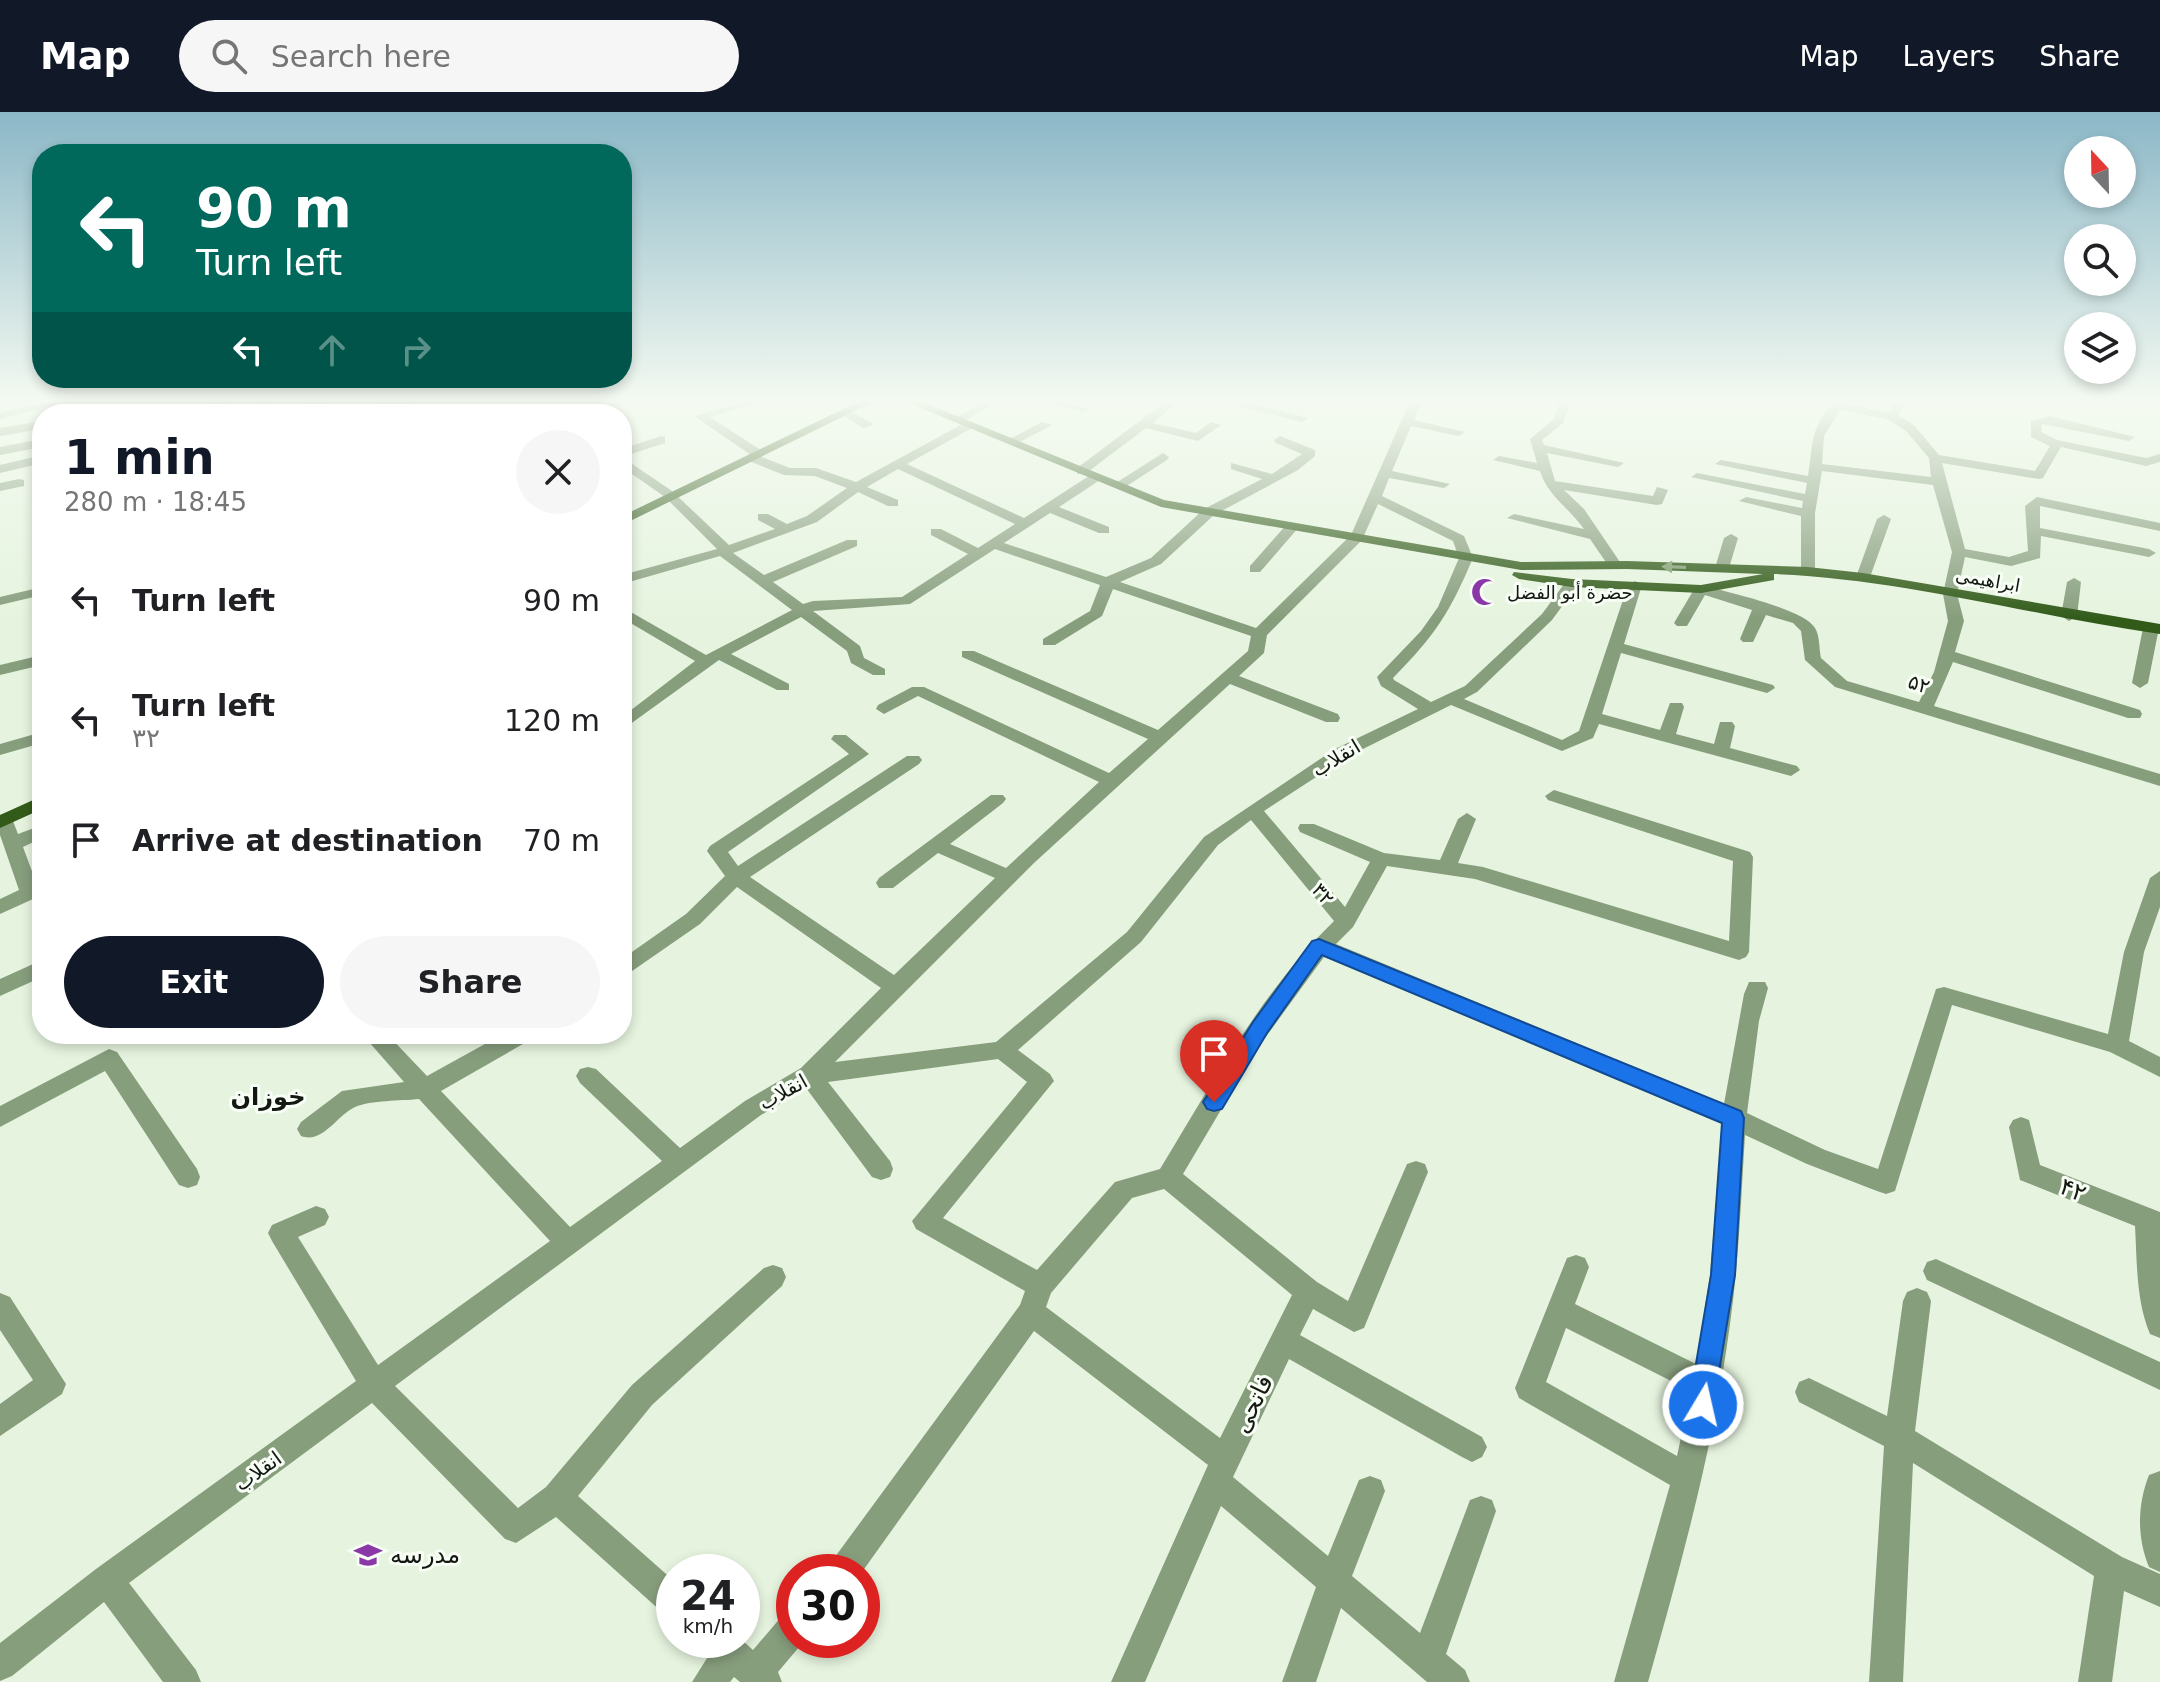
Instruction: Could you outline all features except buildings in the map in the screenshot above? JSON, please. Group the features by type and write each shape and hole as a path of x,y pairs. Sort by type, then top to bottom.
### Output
{"main road":[{"path":"632,513 718,472"},
{"path":"1085,472 1161,503 1466,558 1528,566 1621,565 1808,571"},
{"path":"1466,558 1521,576 1572,583 1701,589 1808,571"},
{"path":"1621,565 1641,578 1635,585"},
{"name":"ابراهیمی","path":"1808,571 1863,577 2155,629"},
{"path":"1,818 32,798"},
{"path":"1,818 32,806"}],"street":[{"path":"637,472 669,496 724,551 854,649 857,660 879,672"},
{"path":"817,472 893,503"},
{"path":"632,577 724,551 812,519 883,472"},
{"path":"915,472 1026,524"},
{"path":"1117,486 1139,472"},
{"path":"1255,472 1273,478"},
{"path":"1049,642 1097,613 1109,581 1156,561 1209,512 1282,472"},
{"path":"1546,472 1550,484 1579,512 1621,565"},
{"path":"1799,472 1940,482"},
{"path":"1924,709 1948,655 1956,621 1950,594 1959,552 1938,472"},
{"path":"2022,472 2039,475 2043,472"},
{"path":"881,1169 809,1075 894,986 1009,877 1159,737 1256,653 1259,634 1357,537 1384,473 1444,484"},
{"path":"632,718 713,657 813,605 905,601 1026,524 1089,474"},
{"path":"1808,571 1810,506 1815,474"},
{"path":"1697,477 1810,506"},
{"path":"0,487 19,483"},
{"path":"1550,484 1657,501 1662,490"},
{"path":"1374,497 1459,539 1466,558 1445,607 1433,625 1385,677 1387,683 1428,708"},
{"path":"1746,501 1810,506"},
{"path":"1959,552 2011,562 2021,556 2035,555 2036,531 2032,506 2037,501 2160,527"},
{"path":"1049,508 1104,530"},
{"path":"763,517 786,529"},
{"path":"1514,518 1596,536"},
{"path":"1863,577 1884,519"},
{"path":"1255,569 1292,527"},
{"path":"2036,531 2149,553"},
{"path":"936,532 979,554"},
{"path":"1722,568 1731,538"},
{"path":"763,581 852,543"},
{"path":"995,544 1259,634"},
{"path":"2069,616 2074,582"},
{"name":"انقلاب","path":"0,1664 107,1580 753,1108 809,1075 1002,1050 1134,937 1211,841 1341,753 1471,689 1532,632 1572,583"},
{"path":"1451,699 1562,746 1587,734 1635,585"},
{"path":"1682,623 1701,589"},
{"name":"۵۲","path":"1701,589 1761,607 1804,625 1809,630 1813,660 1841,684 2160,780"},
{"path":"0,601 32,593"},
{"path":"1748,639 1761,607"},
{"path":"632,618 783,687"},
{"path":"632,631 645,625"},
{"path":"2140,683 2155,629"},
{"path":"1614,646 1767,688"},
{"path":"968,654 1159,737"},
{"path":"1948,655 2134,714"},
{"path":"0,670 32,662"},
{"path":"1228,678 1332,718"},
{"path":"884,709 918,690 1111,781"},
{"path":"1666,737 1676,707"},
{"path":"1592,717 1791,770"},
{"path":"1721,752 1726,726"},
{"path":"840,739 860,754 717,851 736,877 894,986"},
{"path":"0,750 32,740"},
{"path":"632,963 693,919 736,877 913,760"},
{"path":"1307,828 1381,859 1476,872 1739,952 1743,857 1554,796"},
{"path":"886,883 997,799"},
{"name":"۳۲","path":"1168,1177 1260,1028 1319,946 1346,922 1253,810"},
{"path":"1,818 32,882"},
{"path":"1446,868 1467,819"},
{"path":"12,844 32,835"},
{"path":"936,845 1009,877"},
{"path":"1346,922 1381,859"},
{"path":"2117,1045 2134,952 2160,878"},
{"path":"0,907 32,892"},
{"path":"1319,946 1733,1118 1816,1157 1886,1183 1944,995 2117,1045 2160,1068"},
{"path":"0,988 32,973"},
{"path":"1631,1682 1678,1523 1706,1384 1723,1275 1733,1118 1741,1059 1757,988"},
{"path":"382,1044 569,1244"},
{"path":"309,1129 350,1098 424,1089 504,1044"},
{"path":"1002,1050 1042,1081 925,1221 1035,1299 1334,1582 1453,1682"},
{"path":"0,1117 109,1058 188,1177"},
{"path":"588,1076 679,1162"},
{"name":"۴۲","path":"2021,1127 2029,1172 2153,1222"},
{"path":"856,1554 1035,1299 1124,1190 1168,1177 1308,1291 1354,1319 1416,1172"},
{"path":"316,1217 281,1233 375,1386 516,1528 557,1498 642,1395 773,1277"},
{"path":"2153,1222 2152,1285 2160,1325"},
{"path":"1576,1267 1529,1388 1687,1478"},
{"path":"1936,1271 2160,1376"},
{"name":"فاتحی","path":"1128,1682 1220,1471 1308,1291"},
{"path":"1886,1682 1899,1438 1917,1301"},
{"path":"0,1306 52,1384 0,1421"},
{"path":"1559,1310 1706,1384"},
{"path":"1284,1341 1472,1447"},
{"path":"1809,1392 1899,1438 2111,1568 2160,1591"},
{"path":"2160,1486 2154,1533 2160,1556"},
{"path":"1299,1682 1370,1491"},
{"path":"557,1498 656,1586"},
{"path":"1427,1660 1481,1511"},
{"path":"2095,1682 2111,1568"},
{"path":"107,1580 184,1682"},
{"path":"709,1682 776,1640"}],"place":[{"name":"حضرة أبو الفضل","path":"1485,592"},
{"name":"مدرسه","path":"368,1555"}],"district":[{"name":"خوزان","path":"268,1097"}],"route":[{"path":"1214,1102 1260,1028 1319,946 1733,1118 1723,1275 1703,1405"}]}
